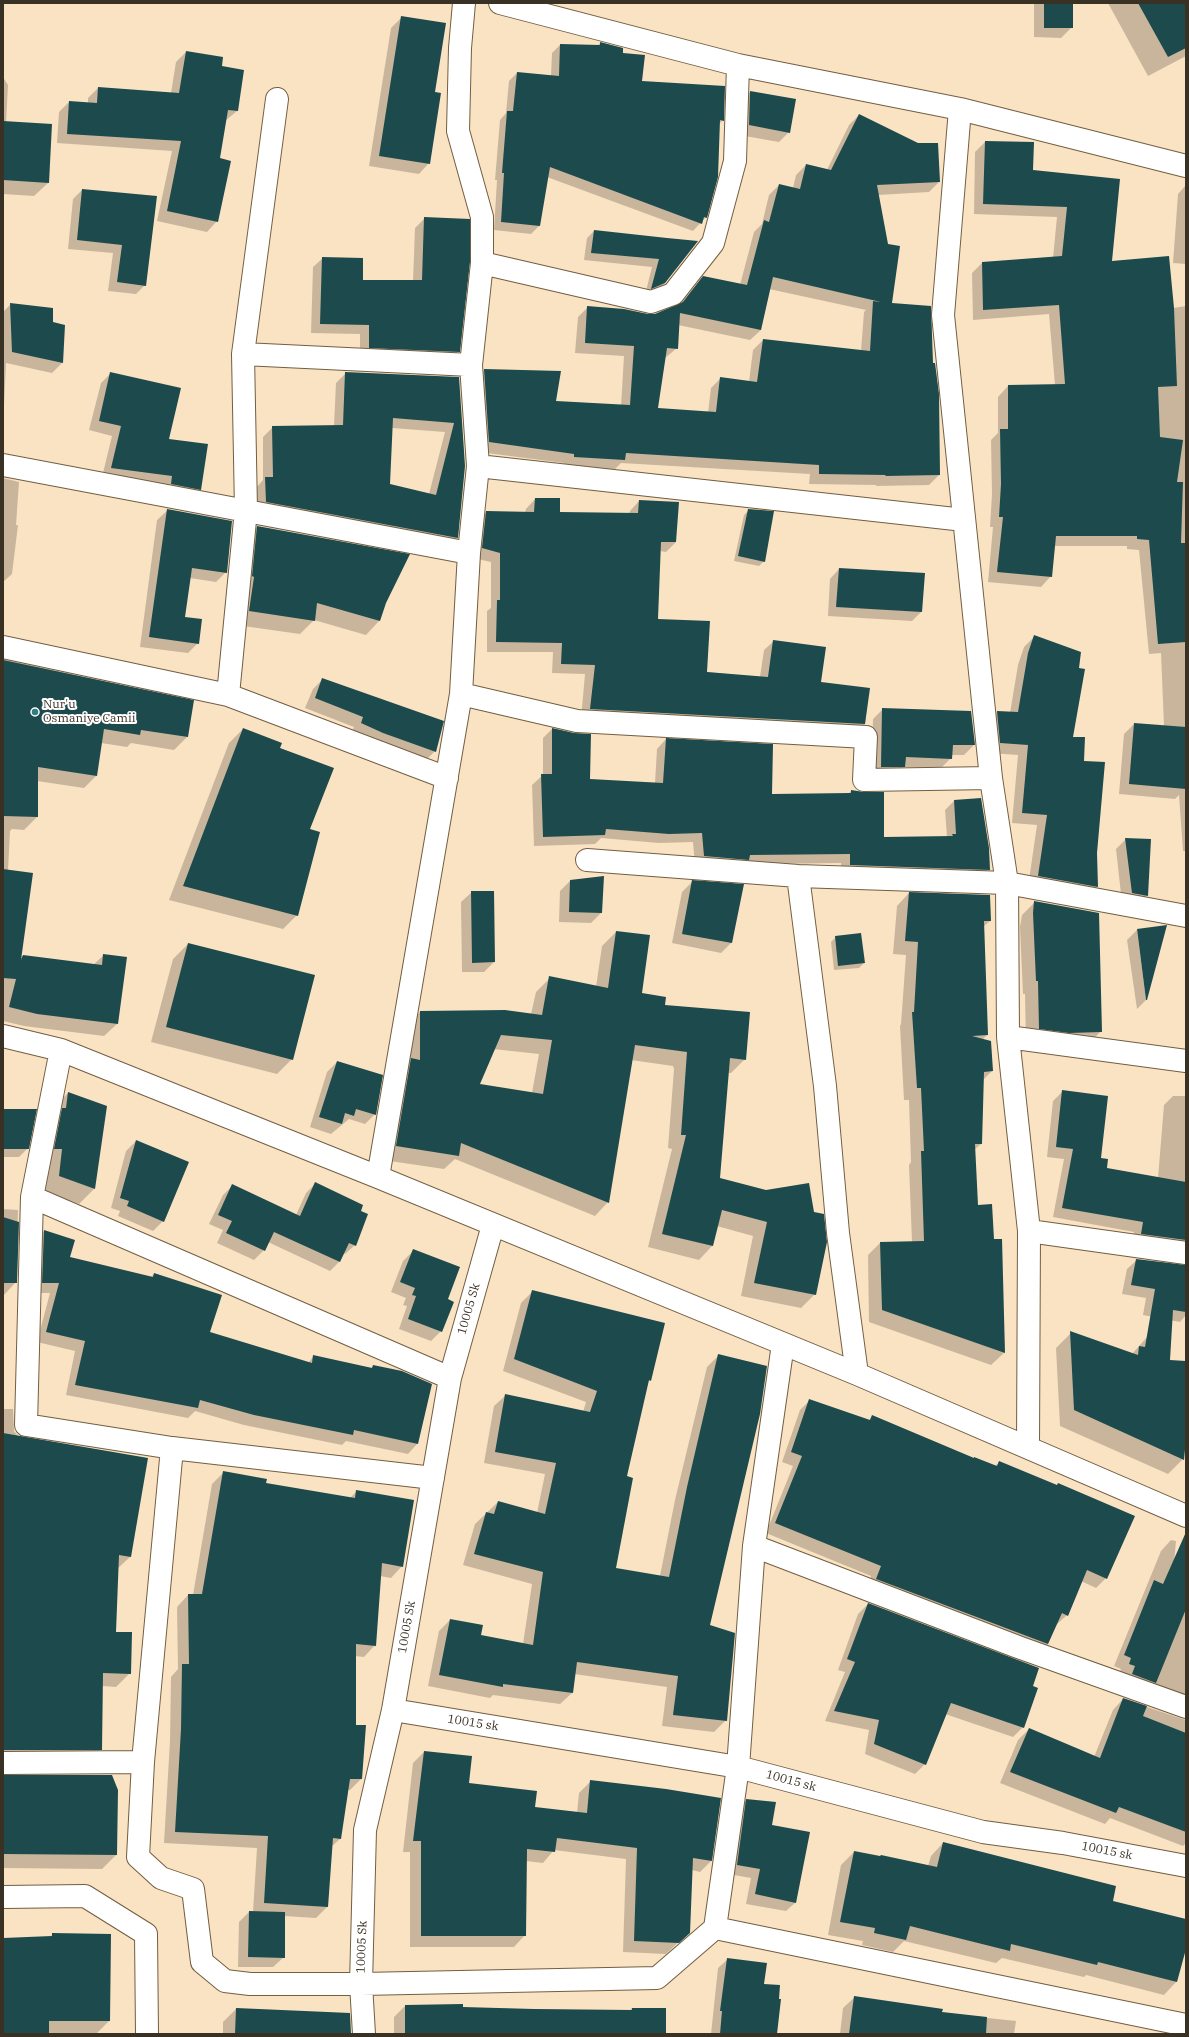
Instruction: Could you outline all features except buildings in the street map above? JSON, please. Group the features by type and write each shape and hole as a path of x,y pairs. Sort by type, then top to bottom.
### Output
{"street":[{"path":"378,1177 461,694 469,553 478,466 471,366 482,263 482,216 458,131 460,48 464,3"},
{"path":"500,3 738,65 960,109 1186,166"},
{"path":"482,263 651,302 673,294 713,243 735,161 738,65"},
{"path":"228,695 246,510 243,354 277,99"},
{"path":"960,109 943,315 991,778 1007,883 1008,1037 1029,1231 1028,1446"},
{"path":"243,354 471,366"},
{"path":"3,465 469,553"},
{"path":"478,466 964,520"},
{"path":"3,647 228,695 447,778"},
{"path":"461,694 577,721 866,737 864,780 991,778"},
{"path":"587,860 798,876 1007,883 1186,916"},
{"path":"798,876 825,1086 838,1233 857,1374"},
{"path":"3,1036 61,1050 378,1177 857,1374 1028,1446 1186,1516"},
{"path":"1008,1037 1186,1061"},
{"path":"61,1050 32,1197 26,1425 172,1448 432,1478"},
{"path":"32,1197 450,1378"},
{"name":"10005 Sk","path":"364,2034 361,1984 365,1830 393,1710 450,1378 493,1225"},
{"path":"1029,1231 1186,1253"},
{"path":"172,1448 143,1762 138,1857 161,1878 193,1889 202,1962 225,1981 250,1984 361,1984 657,1978 715,1928 738,1767 754,1546 783,1344"},
{"path":"754,1546 1018,1647 1186,1707"},
{"name":"10015 sk","path":"393,1710 738,1767 983,1832 1063,1843 1186,1866"},
{"path":"3,1763 143,1762"},
{"path":"3,1897 84,1896 146,1934 146,2034"},
{"path":"715,1928 1186,2025"}],"place":[{"name":"Nur'u Osmaniye Camii","path":"35,712"}]}
